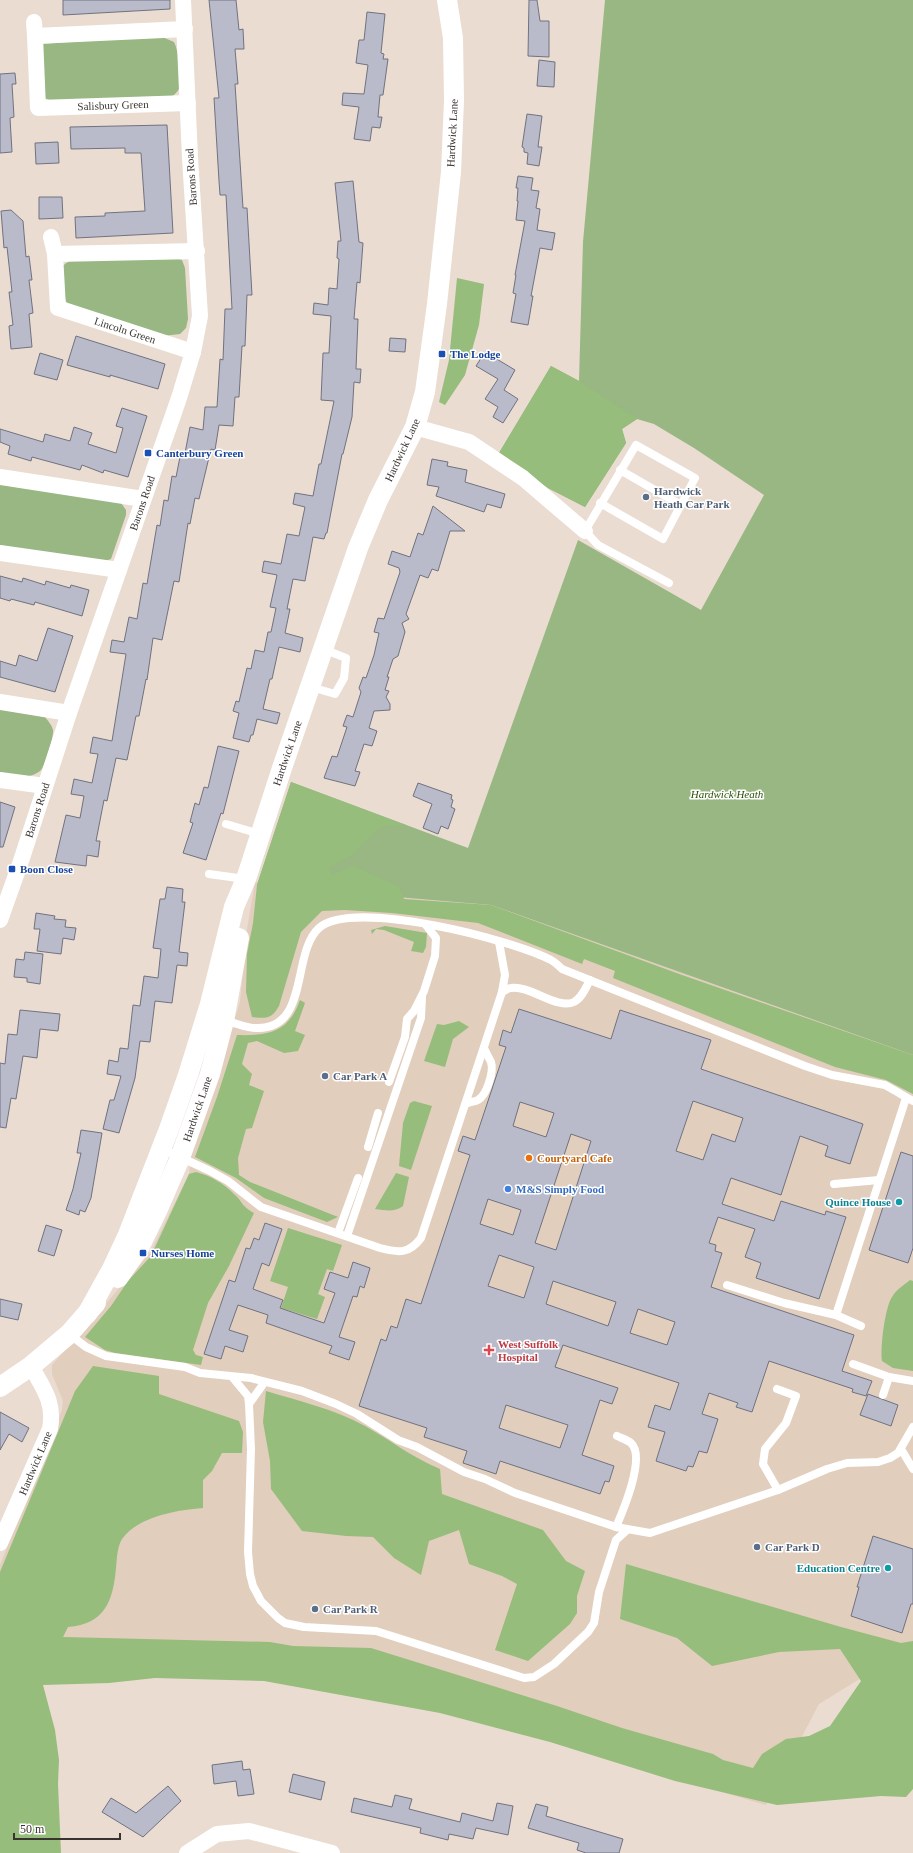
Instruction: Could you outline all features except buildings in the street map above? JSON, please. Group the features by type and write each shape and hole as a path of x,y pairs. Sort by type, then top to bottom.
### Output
{"street":[{"name":"Barons Road","path":"0,920 68,713 120,570 193,352 200,316 190,158 183,0"},
{"name":"Hardwick Lane","path":"87,1314 112,1269 127,1237 166,1136 188,1075 210,1004 234,907 246,879 358,548 378,500 415,427 425,392 437,304 451,172 454,100 453,38 447,0"},
{"name":"Salisbury Green","path":"185,29 35,29 37,115 188,102"},
{"name":"Lincoln Green","path":"51,237 54,254 58,315 193,352"},
{"path":"54,254 197,251"},
{"path":"415,427 469,442 523,478 585,531"},
{"path":"0,477 143,499"},
{"path":"0,554 120,570"},
{"path":"0,702 68,713"},
{"path":"0,780 45,786"},
{"name":"Hardwick Lane","path":"0,1543 50,1429 52,1415 51,1403 31,1366 70,1334 118,1278 139,1248 170,1180 185,1160 210,1074 230,1022 235,958 244,909 246,879"},
{"path":"0,1387 31,1366"},
{"path":"187,1853 217,1834 249,1831 332,1853"}],"lane":[{"path":"600,503 663,539 695,478 636,445 600,503 585,531 598,545 668,584"},
{"path":"620,470 681,505"},
{"path":"310,687 335,694 344,678 346,658 323,649"},
{"path":"226,824 260,834"},
{"path":"208,874 246,879"},
{"path":"192,1090 212,1027 216,1022 230,1022 245,1027 257,1028 271,1026 283,1019 291,1009 311,939 319,928 344,919 380,917 463,932 516,945 552,960 562,969 805,1066 832,1075 885,1085 910,1099 879,1180 836,1315"},
{"path":"347,1236 421,1018 422,997 435,956 436,938 426,925"},
{"path":"188,1104 166,1136 167,1151 210,1170 228,1181 261,1207 396,1252 406,1251 415,1246 421,1238 502,992 505,975 499,942"},
{"path":"502,992 512,988 526,990 562,1003 574,1002 583,994 590,980"},
{"path":"389,1082 405,1037 407,1019 422,997"},
{"path":"466,1104 478,1100 483,1095 489,1080 492,1070 491,1063 484,1048"},
{"path":"368,1147 378,1113"},
{"path":"338,1233 358,1178"},
{"path":"834,1184 879,1180"},
{"path":"727,1285 784,1303 836,1315 861,1326"},
{"path":"70,1334 86,1347 106,1356 185,1367 200,1373 233,1378 251,1378 264,1383 302,1391 357,1414 398,1440 417,1447 464,1472 485,1479 515,1493 616,1527 650,1533 778,1490 827,1469 847,1464 878,1462 890,1458 901,1449 913,1427"},
{"path":"853,1364 889,1377 913,1381"},
{"path":"883,1394 889,1377"},
{"path":"233,1378 248,1396 249,1404 251,1449 248,1552 250,1574 253,1586 261,1601 285,1623 304,1628 376,1631 524,1678 534,1677 554,1664 588,1632 594,1623 599,1592 616,1540 627,1530"},
{"path":"249,1404 264,1383"},
{"path":"777,1390 796,1396 786,1424 766,1448 763,1464 778,1490"},
{"path":"616,1527 630,1489 636,1464 635,1451 631,1443 617,1436"},
{"path":"901,1449 913,1469"}],"shaded area":[{"name":"West Suffolk Hospital","path":"255,882 491,905 913,1055 913,1763 879,1667 819,1704 766,1805 501,1727 418,1705 257,1678 156,1676 0,1687 0,1565 62,1410 63,1401 52,1374 52,1365 150,1253 189,1174 191,1154 240,1002 247,929"}],"green space":[{"name":"Hardwick Heath","path":"605,0 913,0 913,1055 491,905 257,885 291,782 468,848 578,540 701,610 764,495 694,448 654,424 637,419 622,429 626,443 585,507 548,488 499,453 551,366 579,381 583,242"},
{"path":"160,36 174,42 178,57 180,86 175,94 170,98 52,101 42,97 41,44"},
{"path":"176,258 182,260 185,268 188,319 186,328 180,334 163,336 68,305 65,298 61,283 61,270 63,265 70,261"},
{"path":"457,278 484,284 479,325 465,375 445,405 439,402 449,360"},
{"path":"551,366 579,381 637,419 622,429 626,443 585,507 548,488 499,453"},
{"path":"0,483 121,503 126,510 126,515 111,559 102,562 0,547"},
{"path":"0,709 45,717 52,726 53,734 47,758 40,771 31,776 20,777 0,774"},
{"path":"291,782 406,825 384,826 375,831 351,855 329,867 331,875 353,866 399,887 404,899 491,905 682,975 913,1055 913,1094 886,1080 835,1067 613,978 615,971 584,959 582,964 478,923 392,913 345,910 322,911 301,932 279,1006 276,1011 268,1017 252,1017 246,992 247,954 253,923 257,885"},
{"path":"385,926 427,933 426,947 423,953 411,951 414,942 384,930 376,929 372,934 371,930"},
{"path":"300,1000 305,1003 295,1031 305,1035 298,1051 284,1053 257,1041 248,1043 242,1064 252,1074 249,1085 264,1091 252,1128 246,1129 238,1158 239,1175 250,1182 338,1217 327,1222 264,1198 236,1178 195,1157 217,1097 237,1035 268,1033 276,1030 290,1019"},
{"path":"459,1021 469,1027 453,1039 445,1067 424,1061 437,1024 444,1025"},
{"path":"414,1101 432,1106 411,1170 399,1166 403,1123 410,1103"},
{"path":"196,1172 221,1183 237,1197 244,1206 254,1213 229,1266 208,1303 193,1350 196,1355 203,1357 201,1365 115,1353 105,1350 85,1337 111,1306 128,1281 151,1256 189,1174"},
{"path":"396,1173 409,1177 403,1206 393,1210 375,1209"},
{"path":"288,1228 342,1245 333,1271 327,1269 318,1294 325,1297 317,1319 281,1308 288,1287 270,1281"},
{"path":"910,1280 913,1281 913,1371 893,1368 882,1361 884,1328 889,1302 896,1292"},
{"path":"93,1366 159,1376 159,1394 239,1421 243,1432 242,1453 222,1453 212,1471 203,1480 203,1508 182,1510 159,1516 138,1525 129,1531 122,1539 119,1546 115,1580 105,1609 99,1616 91,1621 81,1625 68,1627 63,1637 270,1642 293,1646 371,1648 557,1706 622,1728 713,1754 723,1760 753,1768 762,1754 786,1739 809,1736 830,1726 861,1681 840,1649 779,1652 712,1666 677,1638 620,1619 626,1564 841,1627 901,1643 913,1641 913,1789 906,1797 881,1796 777,1805 675,1781 550,1742 440,1713 264,1681 155,1678 109,1683 43,1685 55,1730 59,1760 58,1784 61,1853 0,1853 0,1572 75,1391"},
{"path":"266,1391 316,1406 353,1420 374,1431 420,1460 440,1469 442,1494 543,1530 566,1561 585,1571 577,1596 577,1613 570,1624 528,1661 495,1650 517,1584 502,1576 469,1564 459,1530 429,1541 421,1575 394,1558 373,1537 346,1536 302,1531 271,1489 270,1461 263,1422"}],"place":[{"name":"The Lodge","path":"442,354"},
{"name":"Canterbury Green","path":"148,453"},
{"name":"Hardwick Heath Car Park","path":"646,497"},
{"name":"Boon Close","path":"12,869"},
{"name":"Car Park A","path":"325,1076"},
{"name":"Courtyard Cafe","path":"529,1158"},
{"name":"M&S Simply Food","path":"508,1189"},
{"name":"Quince House","path":"899,1202"},
{"name":"Nurses Home","path":"143,1253"},
{"name":"West Suffolk Hospital","path":"489,1350"},
{"name":"Car Park D","path":"757,1547"},
{"name":"Education Centre","path":"888,1568"},
{"name":"Car Park R","path":"315,1609"}]}
